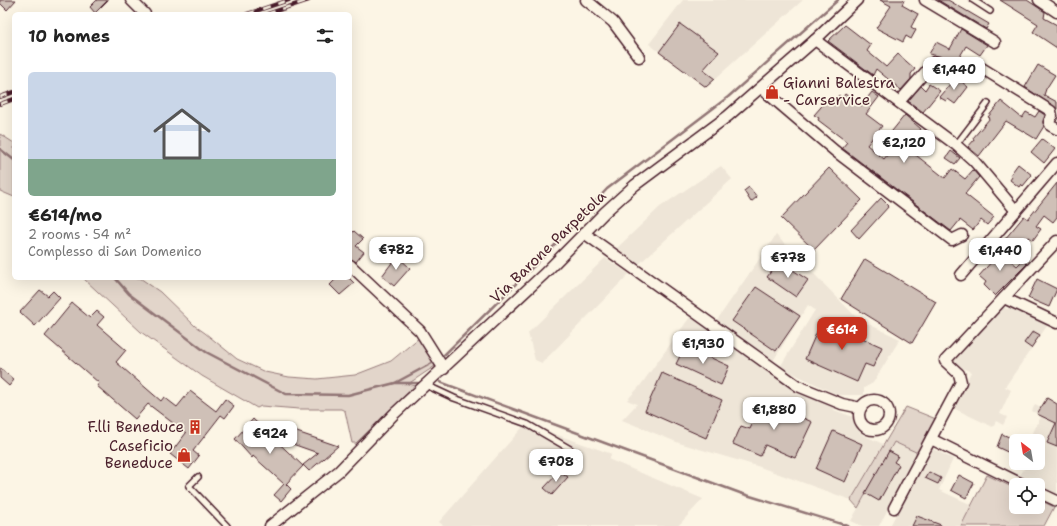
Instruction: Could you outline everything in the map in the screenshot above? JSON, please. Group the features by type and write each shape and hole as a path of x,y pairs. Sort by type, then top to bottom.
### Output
{"street":[{"path":"131,0 143,12"},
{"path":"586,0 613,22 639,57"},
{"name":"Via Barone Parpetola","path":"270,526 339,471 357,450 544,274 635,184 712,128 761,88 857,0"},
{"path":"925,0 995,42"},
{"path":"1039,0 1057,12"},
{"path":"815,40 956,145 974,161 1016,210"},
{"path":"899,102 934,62 938,62 966,74 971,73 980,67 1051,111 1052,116 1049,122 1051,126 1057,129"},
{"path":"761,88 835,151 952,240 962,235"},
{"path":"961,275 1057,163"},
{"path":"584,233 798,386 842,404 861,408"},
{"path":"894,508 961,382 959,374 945,361 1057,241"},
{"path":"352,267 394,304 420,331 444,369"},
{"path":"1004,298 1057,323"},
{"path":"931,439 1010,478"},
{"path":"1045,495 1057,501"}],"lane":[{"path":"973,0 990,11"},
{"path":"956,145 988,103"},
{"path":"426,385 454,398 527,424 570,449"},
{"path":"198,477 189,486 227,526"}],"shaded area":[{"path":"683,0 803,0 706,87 649,44"},
{"path":"0,134 12,142 12,196 0,191"},
{"path":"721,166 732,179 639,264 617,248 660,207"},
{"path":"776,235 858,319 900,339 873,383 864,388 864,395 838,395 780,367 815,310 808,305 773,361 717,320"},
{"path":"605,258 629,274 542,363 535,360 528,333"},
{"path":"85,280 143,280 160,292 195,326 237,359 265,372 289,377 317,379 355,375 391,361 420,337 435,366 408,384 415,386 356,443 352,443 345,411 341,409 299,409 261,406 257,408 202,376 141,332"},
{"path":"1010,306 1049,323 1005,387 1011,390 1000,414 1007,417 1003,425 996,421 993,427 953,408 971,372 956,365 955,361 957,355 1001,307 1008,309"},
{"path":"690,317 792,389 835,407 834,410 853,417 857,429 863,435 883,444 851,500 757,466 679,443 622,420 637,404 627,400 640,386"},
{"path":"1047,398 1057,404 1057,496 1045,490 1045,478 1019,477 1024,470 1045,470 1045,434 1032,434 1041,416 1032,411 1035,404 1041,407"},
{"path":"906,407 936,419 918,453 894,442 858,508 851,500"},
{"path":"529,420 552,433 612,454 608,459 703,499 678,526 444,526 439,522"},
{"path":"894,442 918,453 879,526 862,526 851,521"},
{"path":"931,448 953,459 939,490 972,505 961,526 890,526"},
{"path":"987,475 1009,486 1009,514 1045,514 1045,502 1054,507 1044,526 961,526"}],"building":[{"path":"0,0 16,0 7,10 0,3"},
{"path":"97,0 108,0 96,12 90,7"},
{"path":"880,0 904,0 902,5 918,14 911,27 916,30 911,39 906,36 903,42 876,28 891,6"},
{"path":"938,0 948,0 989,24 986,29"},
{"path":"1000,0 1027,0 1045,12 1044,18 1057,25 1057,48 1033,32 1038,24"},
{"path":"680,24 719,52 703,70 715,79 706,87 659,52"},
{"path":"845,25 871,45 867,51 886,67 898,54 915,69 911,74 911,79 901,90 876,69 873,75 828,41"},
{"path":"961,29 987,45 980,55 966,46 956,63 943,57 929,54 936,42 950,49"},
{"path":"1038,65 1055,75 1044,95 1057,102 1057,109 1025,87"},
{"path":"956,77 968,87 955,104 948,99 946,101 939,97"},
{"path":"929,84 940,91 923,112 908,101 921,86 925,90"},
{"path":"872,92 879,97 866,114 882,126 867,145 884,159 897,143 888,136 905,115 921,129 907,148 945,178 952,169 965,179 973,170 979,177 965,194 994,217 987,225 981,220 973,230 960,220 951,231 842,148 847,142 818,120 819,118 814,115 827,100 832,104 839,95 842,98 845,94 861,106"},
{"path":"1001,101 1022,118 1026,112 1035,117 1039,111 1045,115 1043,122 1044,126 1036,139 1006,121 979,156 968,147 974,140 973,138 990,118 988,117"},
{"path":"1042,139 1055,149 1044,163 1031,152"},
{"path":"951,151 960,158 955,164 946,158"},
{"path":"1018,164 1032,175 1023,186 1021,184 1019,187 1010,180 1012,177 1010,175"},
{"path":"829,168 862,200 814,250 781,218"},
{"path":"1057,183 1057,217 1053,222 1044,215 1036,226 1041,229 1033,240 1029,237 1019,250 1005,239 1024,216 1028,219"},
{"path":"749,187 757,197 751,202 744,191"},
{"path":"881,198 889,206 859,239 851,230"},
{"path":"354,231 363,239 356,246 364,252 356,262 352,260 352,233"},
{"path":"995,247 1017,266 1023,260 1027,264 995,296 984,285 986,282 979,276 993,260 988,256"},
{"path":"397,256 410,268 394,286 382,276"},
{"path":"865,259 936,302 912,343 841,299"},
{"path":"779,261 808,280 796,297 767,277"},
{"path":"1037,279 1057,289 1049,307 1028,298"},
{"path":"335,280 351,280 354,283 340,295 330,285"},
{"path":"756,287 800,316 776,351 732,321"},
{"path":"40,290 48,296 53,291 60,298 35,326 20,312"},
{"path":"72,303 90,318 97,311 104,317 97,325 126,350 116,362 161,401 164,397 177,407 190,391 216,411 225,399 234,406 225,418 221,415 193,451 199,456 189,469 170,454 186,433 148,404 135,419 97,386 99,383 45,336"},
{"path":"822,320 882,347 873,367 865,364 857,382 805,359"},
{"path":"1033,331 1040,335 1031,348 1024,343"},
{"path":"685,346 729,366 721,385 676,364"},
{"path":"0,368 14,380 9,386 0,378"},
{"path":"662,373 722,400 706,438 645,411"},
{"path":"1047,398 1057,404 1057,447 1047,443 1056,423 1037,414"},
{"path":"763,400 812,422 795,458 765,445 760,456 733,444 741,426 750,429"},
{"path":"253,419 303,466 286,484 291,489 281,501 274,495 284,484 253,456 252,458 235,439"},
{"path":"288,429 338,446 309,471 303,465 318,453 284,441"},
{"path":"833,431 862,444 845,482 816,469"},
{"path":"1002,434 1009,437 1009,453 997,447"},
{"path":"889,451 898,456 894,462 899,465 879,501 865,493"},
{"path":"560,471 568,477 552,495 544,488"},
{"path":"929,472 941,478 938,484 925,478"},
{"path":"959,475 974,483 966,498 951,490"},
{"path":"917,516 941,525 941,526 912,526"}],"waterway":[{"path":"441,358 553,247 607,189 728,97 838,0"},
{"path":"0,149 12,158"},
{"path":"117,280 129,294 206,352 286,394 348,395 395,383 434,362"},
{"path":"440,382 740,493 848,526"},
{"path":"396,383 418,383"}],"railway":[{"path":"253,12 289,0"},
{"path":"273,12 309,0"},
{"path":"0,97 12,93"},
{"path":"0,104 12,100"}],"place":[{"name":"Gianni Balestra - Carservice","path":"772,92"},
{"name":"F.lli Beneduce","path":"195,427"},
{"name":"Caseficio Beneduce","path":"184,455"}]}
